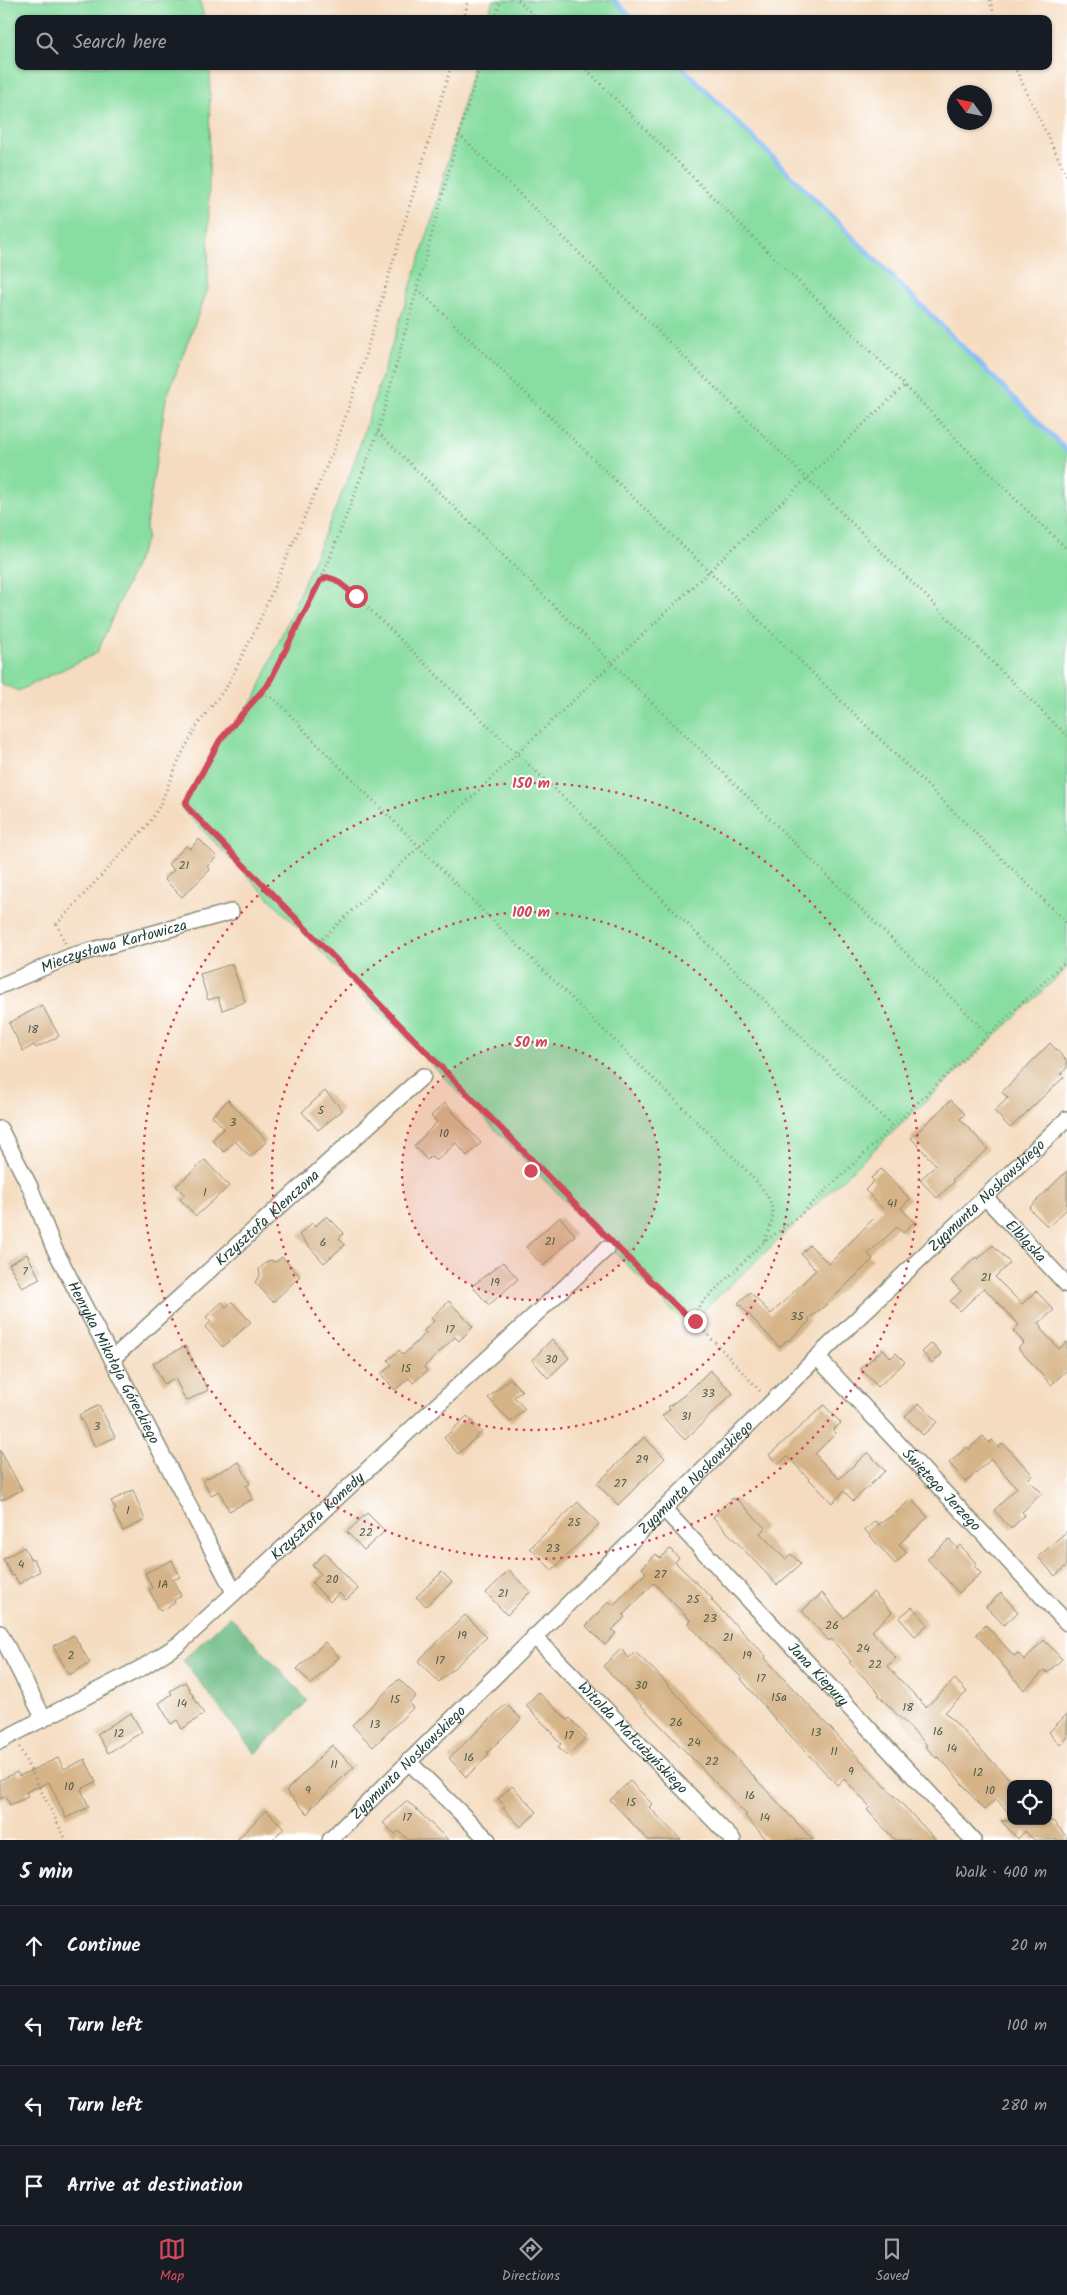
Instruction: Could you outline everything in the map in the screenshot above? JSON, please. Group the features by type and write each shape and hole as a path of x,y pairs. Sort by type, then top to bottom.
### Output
{"street":[{"name":"Mieczysława Karłowicza","path":"0,986 71,956 231,912"},
{"name":"Krzysztofa Klenczona","path":"112,1358 423,1076"},
{"name":"Zygmunta Noskowskiego","path":"330,1840 817,1357 1067,1119"},
{"name":"Henryka Mikołaja Góreckiego","path":"0,1129 30,1187 53,1246 234,1592"},
{"name":"Elbląska","path":"986,1197 1067,1285"},
{"name":"Krzysztofa Komedy","path":"6,1738 161,1656 197,1629 234,1592 611,1246"},
{"name":"Świętego Jerzego","path":"817,1357 1067,1623"},
{"name":"Jana Kiepury","path":"664,1509 973,1840"},
{"path":"0,1632 44,1719"},
{"name":"Witolda Małcużyńskiego","path":"534,1636 733,1840"},
{"path":"408,1761 488,1840"}],"path":[{"path":"465,15 468,0"},
{"path":"496,15 500,0"},
{"path":"518,0 533,15"},
{"path":"990,0 994,15"},
{"path":"71,956 57,924 138,837 160,805 178,759 198,724 219,699 236,672 299,534 337,442 360,373 450,70"},
{"path":"479,70 459,134 378,432 320,581 269,683 220,740 186,802 188,808 611,1246 679,1309 695,1321 764,1396"},
{"path":"587,70 681,167 766,248 782,267 854,336 1067,549"},
{"path":"1016,70 1067,176"},
{"path":"459,134 1067,736"},
{"path":"418,290 710,572 1067,923"},
{"path":"319,942 904,386"},
{"path":"378,432 988,1034"},
{"path":"320,581 327,577 336,580 356,596 505,743 579,812 676,913 892,1126"},
{"path":"258,694 271,697 282,706 313,740 744,1168 772,1202 774,1215 771,1228 763,1243"},
{"path":"695,1321 696,1312 700,1305 763,1243 799,1216 1067,960"},
{"path":"6,1738 66,1840"}],"green space":[{"path":"0,0 200,0 203,15 15,15 15,70 210,70 208,289 166,399 146,525 147,538 97,653 18,691 0,683"},
{"path":"493,0 613,0 628,15 488,15"},
{"path":"472,70 684,70 1067,448 1067,968 687,1326 180,807 219,741 255,698 352,469 433,217"},
{"path":"230,1616 308,1701 255,1754 183,1660"}],"building":[{"path":"199,839 217,857 207,866 210,870 182,897 164,879 174,870 168,864 186,846 190,849"},
{"path":"232,964 245,1002 222,1010 218,997 208,1000 200,974"},
{"path":"42,1005 59,1036 36,1048 34,1045 23,1051 9,1023"},
{"path":"1050,1043 1067,1061 1067,1068 1061,1074 1064,1077 1010,1128 994,1111 1008,1098 1002,1092"},
{"path":"325,1091 343,1110 318,1130 302,1112"},
{"path":"228,1100 267,1141 250,1157 235,1141 224,1152 212,1140 224,1128 212,1116"},
{"path":"951,1100 965,1114 960,1119 988,1149 952,1180 954,1182 937,1198 920,1180 936,1165 911,1138"},
{"path":"445,1103 481,1143 467,1156 456,1143 436,1161 431,1156 427,1160 414,1146 437,1122 431,1116"},
{"path":"205,1160 229,1186 196,1216 180,1199 185,1195 176,1186"},
{"path":"881,1169 910,1199 901,1208 914,1222 903,1233 897,1227 868,1254 873,1259 826,1305 808,1319 810,1321 779,1347 738,1303 750,1292 771,1314 816,1270 801,1254 810,1245 829,1264 883,1209 865,1190 874,1181 871,1178"},
{"path":"1067,1171 1067,1209 1048,1227 1029,1208"},
{"path":"327,1216 344,1233 339,1238 345,1245 324,1263 299,1235 312,1223 315,1226"},
{"path":"560,1217 575,1235 543,1266 526,1247"},
{"path":"993,1245 1010,1263 995,1277 1022,1304 1036,1291 1054,1310 1039,1323 1042,1326 1040,1328 1059,1349 1067,1342 1067,1370 1051,1385 1018,1348 1024,1343 1013,1331 1019,1325 984,1288 960,1311 950,1301 961,1291 951,1281 976,1257 978,1259"},
{"path":"27,1254 40,1279 22,1288 9,1264"},
{"path":"282,1257 300,1276 273,1302 255,1282 260,1276 259,1269 269,1260 276,1262"},
{"path":"503,1262 518,1279 489,1305 472,1286"},
{"path":"449,1301 473,1327 459,1341 455,1337 424,1367 427,1371 413,1383 409,1378 395,1390 381,1374 392,1365 388,1360 399,1350 403,1355 426,1333 424,1330 434,1321 431,1318"},
{"path":"222,1302 226,1307 232,1302 251,1322 223,1347 205,1327 211,1322 206,1317"},
{"path":"552,1339 569,1358 548,1378 532,1360"},
{"path":"932,1343 942,1354 932,1363 922,1352"},
{"path":"185,1346 208,1390 186,1401 175,1378 164,1384 153,1363"},
{"path":"883,1349 891,1358 896,1353 905,1362 878,1387 861,1369"},
{"path":"710,1370 733,1393 685,1440 662,1416 670,1409 668,1407 687,1393"},
{"path":"510,1378 522,1391 514,1397 525,1409 511,1422 488,1398"},
{"path":"919,1403 937,1422 923,1435 905,1416"},
{"path":"99,1405 115,1437 95,1447 79,1415"},
{"path":"824,1405 841,1423 833,1430 836,1433 815,1454 825,1465 839,1479 868,1452 885,1471 853,1501 844,1491 832,1503 787,1456 778,1465 769,1455"},
{"path":"467,1416 482,1432 458,1454 444,1438"},
{"path":"983,1436 989,1443 992,1440 998,1447 1003,1443 1033,1475 1028,1479 1042,1493 1022,1512 1025,1515 1011,1529 994,1510 1017,1488 991,1459 966,1482 949,1463"},
{"path":"644,1437 665,1458 618,1505 597,1484"},
{"path":"0,1450 22,1490 0,1501"},
{"path":"239,1462 250,1484 246,1486 253,1499 229,1511 219,1491 211,1495 203,1480"},
{"path":"133,1490 145,1520 123,1531 113,1511 116,1510 111,1501"},
{"path":"731,1499 737,1499 765,1528 760,1533 785,1559 791,1554 801,1564 777,1585 713,1517"},
{"path":"911,1499 928,1517 899,1544 907,1552 895,1564 865,1530 875,1521 878,1525 897,1512"},
{"path":"578,1502 599,1524 552,1570 530,1548"},
{"path":"367,1513 385,1531 364,1550 347,1532"},
{"path":"1067,1531 1067,1565 1055,1576 1038,1557"},
{"path":"949,1539 957,1548 960,1545 976,1563 974,1566 981,1573 959,1593 927,1559"},
{"path":"24,1547 40,1571 19,1584 14,1575 12,1576 3,1559"},
{"path":"670,1549 679,1558 675,1562 713,1599 711,1600 766,1656 765,1658 782,1677 936,1840 895,1840 867,1810 870,1807 844,1779 837,1785 775,1719 742,1678 705,1642 688,1623 690,1620 654,1583 623,1615 625,1617 612,1630 616,1633 605,1645 586,1626 609,1601 613,1605 646,1573 642,1568 656,1554 660,1558"},
{"path":"325,1553 358,1589 346,1600 339,1593 330,1602 312,1583 321,1574 312,1565"},
{"path":"172,1560 180,1577 173,1580 181,1596 174,1600 175,1603 160,1611 149,1590 152,1588 145,1573"},
{"path":"509,1570 530,1592 507,1615 486,1593"},
{"path":"442,1572 452,1582 426,1606 416,1597"},
{"path":"873,1592 892,1612 872,1631 896,1658 887,1666 926,1707 955,1679 967,1692 945,1712 1010,1780 1007,1780 1007,1811 996,1799 984,1810 948,1767 938,1757 936,1758 925,1746 927,1745 878,1695 880,1694 849,1662 851,1661 831,1639 829,1641 802,1611 822,1593 844,1618"},
{"path":"1001,1593 1018,1612 1004,1625 986,1607"},
{"path":"912,1607 928,1624 915,1636 899,1618"},
{"path":"465,1615 487,1637 439,1682 418,1661"},
{"path":"986,1625 1014,1656 1018,1653 1024,1660 1044,1640 1062,1659 1047,1673 1045,1670 1024,1690 976,1634"},
{"path":"74,1635 90,1663 69,1675 53,1646"},
{"path":"325,1642 339,1657 311,1684 297,1669"},
{"path":"621,1649 629,1658 635,1652 654,1670 813,1840 767,1840 745,1816 747,1815 603,1666"},
{"path":"399,1679 416,1696 409,1703 413,1708 373,1747 352,1725"},
{"path":"185,1682 204,1714 182,1729 177,1720 171,1724 159,1703 172,1694 170,1691"},
{"path":"538,1692 568,1720 570,1718 587,1737 567,1756 558,1747 561,1744 552,1735 554,1734 526,1706"},
{"path":"506,1704 521,1719 487,1753 489,1755 466,1777 449,1758"},
{"path":"131,1713 142,1732 108,1753 97,1734"},
{"path":"1067,1714 1067,1738 1060,1745 1049,1732"},
{"path":"332,1745 354,1767 312,1807 308,1814 286,1791"},
{"path":"58,1758 64,1769 85,1759 96,1782 81,1789 89,1807 66,1818 49,1782 26,1792 28,1797 10,1805 6,1796 0,1799 0,1780 17,1772 19,1776"},
{"path":"630,1781 652,1804 649,1807 681,1840 648,1840 610,1800"},
{"path":"512,1786 537,1812 521,1827 503,1808 505,1806 498,1799"},
{"path":"406,1801 448,1840 408,1840 399,1831 395,1834 383,1823"},
{"path":"266,1810 284,1828 272,1840 237,1840"},
{"path":"1001,1821 1007,1821 1007,1825 1052,1825 1053,1821 1067,1837 1067,1840 1034,1840 1025,1831 1018,1839"}],"waterway":[{"path":"614,0 629,15"},
{"path":"685,70 1067,451"}],"route":[{"path":"356,596 336,580 327,577 320,581 269,683 220,740 195,782 186,802 188,808 614,1244 679,1309 695,1321"}]}
